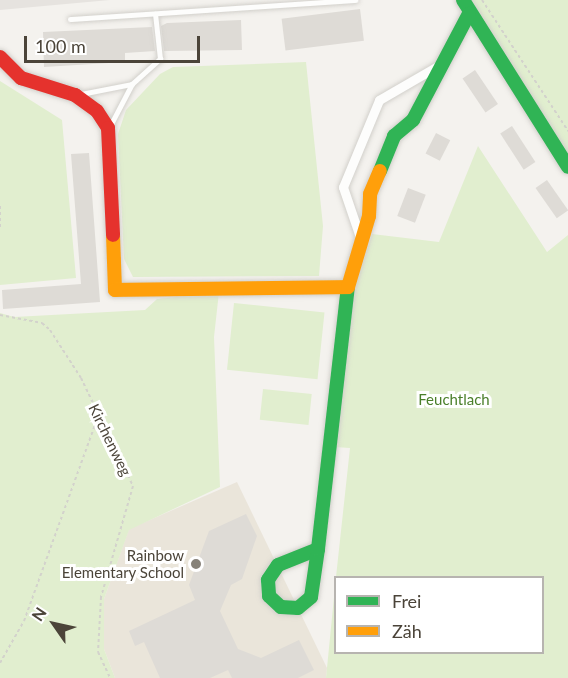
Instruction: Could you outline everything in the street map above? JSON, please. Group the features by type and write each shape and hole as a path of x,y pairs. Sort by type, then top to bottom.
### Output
{"street":[{"path":"463,0 469,15 568,166"},
{"path":"318,549 278,565 268,580 269,596 281,607 298,608 311,597 318,549 348,287 363,244 370,194 394,136 413,120 469,15"},
{"path":"0,57 21,78 75,95 97,111 108,128 115,291 198,286 348,287"},
{"path":"363,244 343,187 380,100 441,64"}],"lane":[{"path":"70,19 155,14 269,3 355,0"},
{"path":"108,128 132,84 160,59 155,14"},
{"path":"75,95 132,84"}],"path":[{"path":"482,0 568,131"},
{"path":"0,206 0,226"},
{"name":"Kirchenweg","path":"0,315 42,323 50,330 81,378 133,486 124,527 101,597 98,652 110,678"},
{"path":"0,663 24,621 98,417"}],"shaded area":[{"path":"0,0 110,0 0,10"},
{"name":"Rainbow Elementary School","path":"237,482 327,668 326,678 115,678 104,649 104,599 129,529"}],"green space":[{"path":"468,0 568,0 568,156 472,10"},
{"path":"306,62 323,226 319,276 133,277 124,259 118,134 126,110 160,74 173,67"},
{"path":"0,81 62,120 76,278 0,285"},
{"name":"Feuchtlach","path":"478,146 547,252 568,235 568,678 326,678 334,597 334,654 544,654 544,576 336,576 350,448 334,447 353,295 372,234 439,242"},
{"path":"219,292 214,337 220,487 129,530 104,599 104,649 115,678 0,678 0,313 14,317 145,310 157,299"},
{"path":"234,303 325,313 317,379 227,370"},
{"path":"263,389 312,394 308,425 260,420"}],"building":[{"path":"360,9 364,41 285,50 282,19"},
{"path":"241,20 242,50 164,51 161,26 167,23"},
{"path":"152,27 155,51 125,53 125,62 44,67 43,32"},
{"path":"475,70 498,104 485,112 463,78"},
{"path":"512,126 535,162 524,170 500,134"},
{"path":"436,133 450,140 440,161 426,153"},
{"path":"89,153 100,302 3,309 2,290 81,284 71,154"},
{"path":"547,180 568,210 557,218 536,188"},
{"path":"408,188 426,195 415,223 397,216"},
{"path":"246,514 257,536 242,579 231,585 220,611 238,649 261,658 299,640 314,670 298,678 232,678 228,670 210,678 160,678 144,642 135,646 129,631 195,600 189,585 209,531"}],"traffic: fast":[{"path":"463,0 568,167"},
{"path":"380,171 394,136 413,120 469,14"},
{"path":"318,549 278,565 268,580 269,596 281,607 298,608 311,597 318,549 348,287"}],"traffic: slow":[{"path":"113,235 115,290 348,287 369,216 370,194 380,171"}],"traffic: jam":[{"path":"0,57 21,78 75,95 97,111 108,128 113,235"}],"place":[{"name":"Rainbow Elementary School","path":"196,564"}]}
